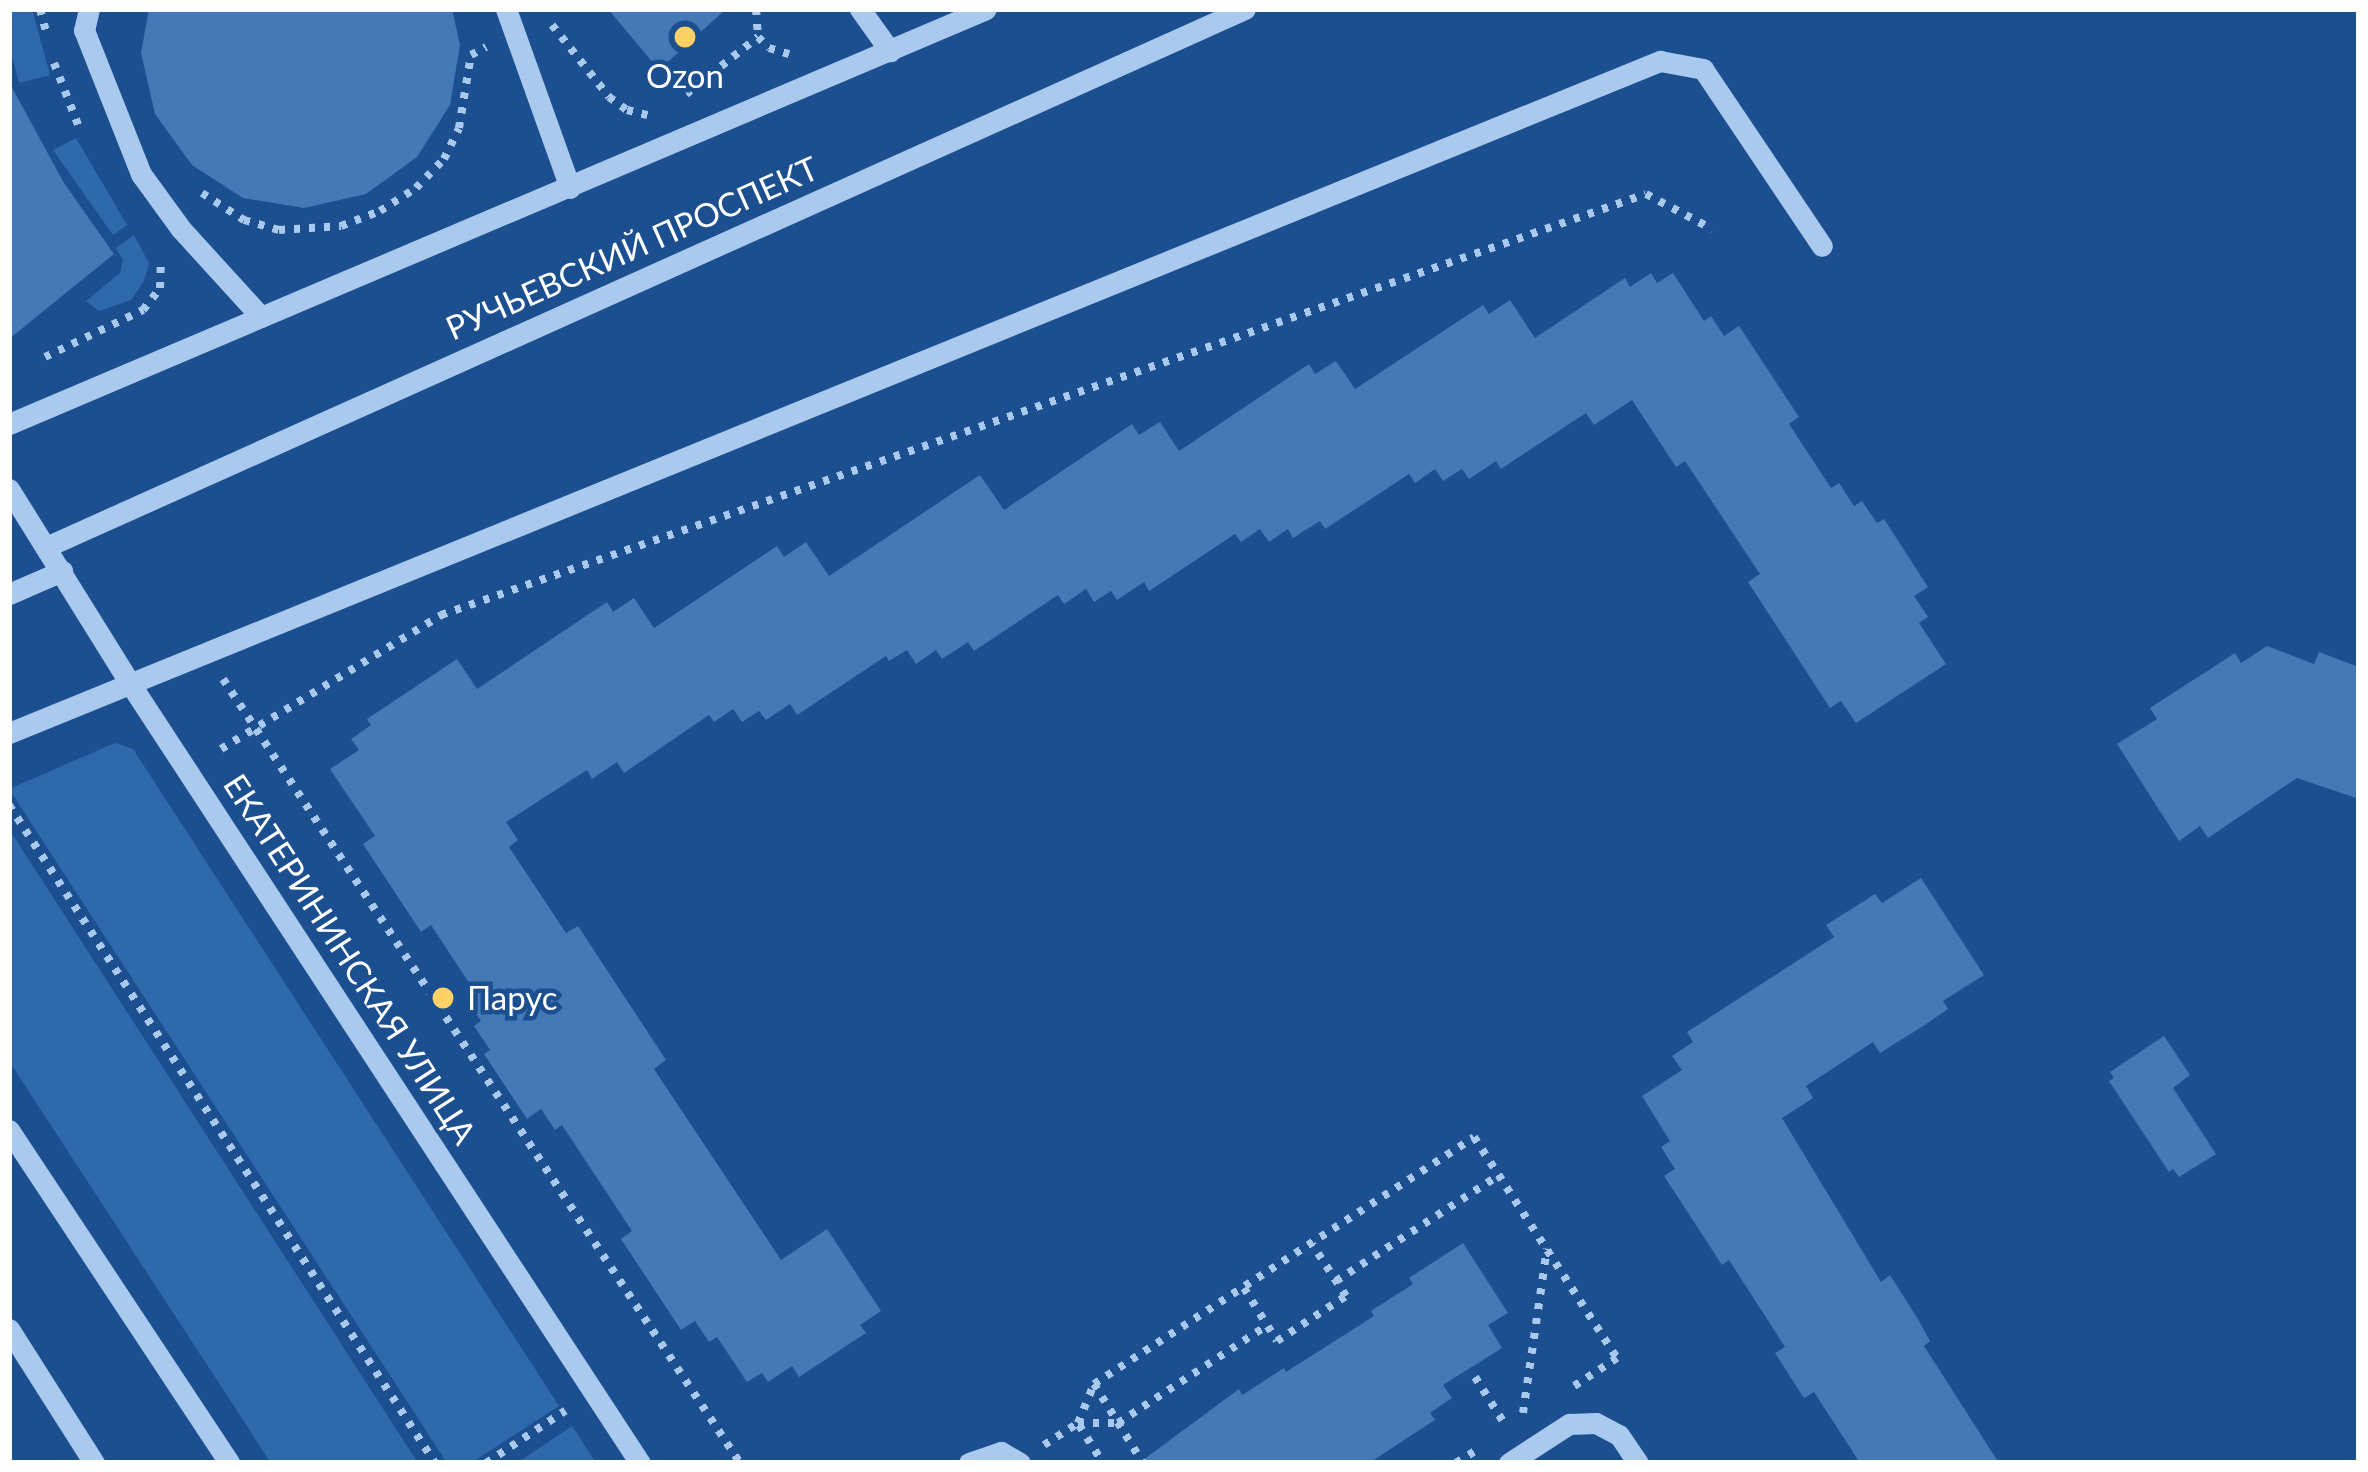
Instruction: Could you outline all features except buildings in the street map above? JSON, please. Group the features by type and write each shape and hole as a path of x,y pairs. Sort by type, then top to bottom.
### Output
{"street":[{"path":"89,9 84,30 141,174 181,229 260,317"},
{"path":"506,9 570,188"},
{"path":"860,9 890,51"},
{"path":"9,424 986,9"},
{"name":"РУЧЬЕВСКИЙ ПРОСПЕКТ","path":"46,547 1245,9"},
{"path":"9,733 1660,61 1703,69 1822,246"},
{"name":"ЕКАТЕРИНИНСКАЯ УЛИЦА","path":"9,489 131,685 640,1463"},
{"path":"9,533 31,523"},
{"path":"9,594 62,571"},
{"path":"9,1130 229,1463"},
{"path":"9,1329 94,1463"},
{"path":"1509,1463 1569,1424 1596,1423 1619,1435 1638,1463"},
{"path":"969,1463 1001,1452 1020,1462"}],"path":[{"path":"757,9 758,37"},
{"path":"196,188 244,220 279,230 341,226 380,211 416,188 444,159 460,128 471,55 546,16 609,97 627,110 650,116 664,107"},
{"path":"758,37 783,54 799,53"},
{"path":"679,100 758,37"},
{"path":"221,749 441,615 1601,209 1646,194 1712,229"},
{"path":"45,356 143,310"},
{"path":"222,678 740,1463"},
{"path":"9,805 435,1463"},
{"path":"1078,1424 1094,1384 1474,1137 1618,1358"},
{"path":"1336,1281 1499,1175"},
{"path":"1244,1288 1277,1341 1346,1296 1312,1244"},
{"path":"1522,1420 1547,1249"},
{"path":"1020,1462 1078,1424 1118,1423 1268,1325"},
{"path":"1475,1377 1508,1429"},
{"path":"1094,1384 1143,1463"},
{"path":"486,1463 570,1408"},
{"path":"1078,1424 1103,1463"}],"shaded area":[{"path":"9,9 32,9 50,75 19,83 9,44"},
{"path":"76,138 127,225 113,235 53,150"},
{"path":"134,235 149,263 144,281 131,300 99,311 86,301 120,273 123,260 116,248"},
{"path":"115,743 133,749 559,1406 471,1463 447,1463 9,789"},
{"path":"9,829 418,1463 271,1463 9,1061"},
{"path":"572,1426 596,1463 517,1463"}],"place":[{"name":"Ozon","path":"685,37"},
{"name":"Парус","path":"443,998"}]}
